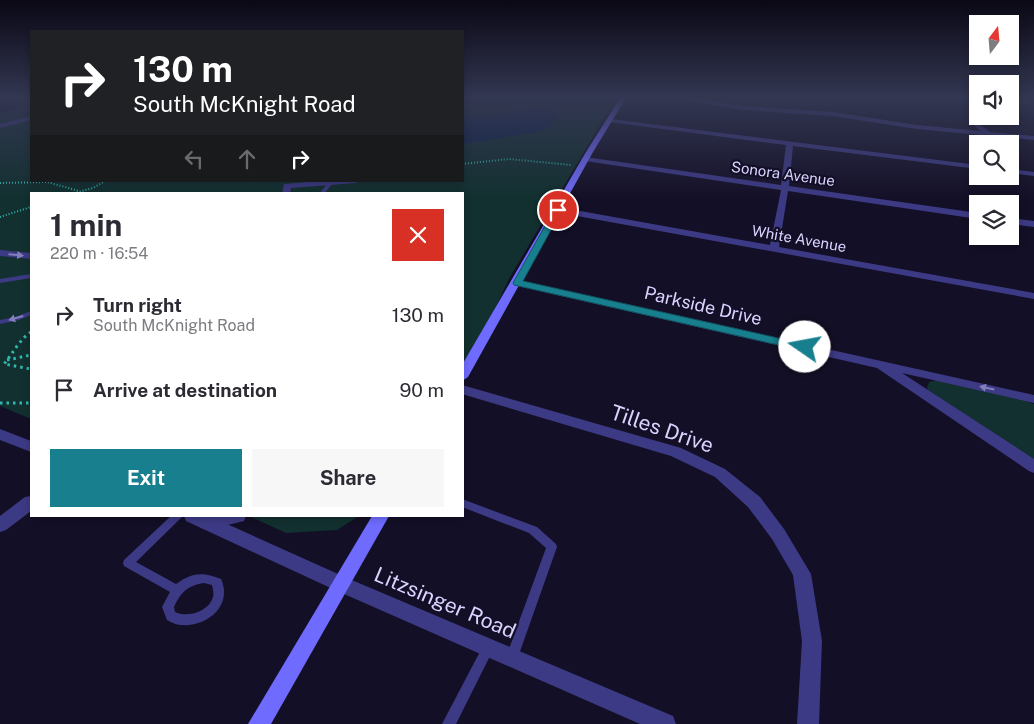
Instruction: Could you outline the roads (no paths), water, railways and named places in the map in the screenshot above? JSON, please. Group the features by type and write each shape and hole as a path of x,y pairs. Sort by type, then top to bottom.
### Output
{"main road":[{"path":"464,374 584,162 604,132"},
{"path":"259,724 380,517"}],"street":[{"path":"699,132 969,166"},
{"path":"972,132 1034,138"},
{"path":"774,250 786,188 790,143"},
{"name":"Sonora Avenue","path":"584,162 786,188 969,215"},
{"path":"1019,172 1034,174"},
{"path":"285,187 347,182"},
{"name":"White Avenue","path":"558,210 1034,296"},
{"path":"1019,222 1034,224"},
{"path":"0,253 30,256"},
{"name":"Parkside Drive","path":"517,283 1034,399"},
{"name":"Parkside Drive","path":"881,365 1034,467"},
{"name":"Tilles Drive","path":"464,390 676,452 720,473 754,502 778,534 802,574 812,642 808,724"},
{"path":"0,434 30,447"},
{"path":"0,525 30,503"},
{"name":"Litzsinger Road","path":"200,520 228,517"},
{"name":"Litzsinger Road","path":"200,520 341,584 665,724"}],"lane":[{"path":"323,192 330,184"},
{"path":"0,281 30,276"},
{"path":"0,322 17,319 30,312"},
{"path":"464,504 534,530 552,547 512,657"},
{"path":"177,517 128,563 177,590"},
{"path":"204,578 217,582 219,595 217,602 204,615 196,619 180,621 170,614 168,608 177,590 187,582 204,578"},
{"path":"449,724 488,647"}],"water":[{"path":"464,132 537,132 464,144"}]}
